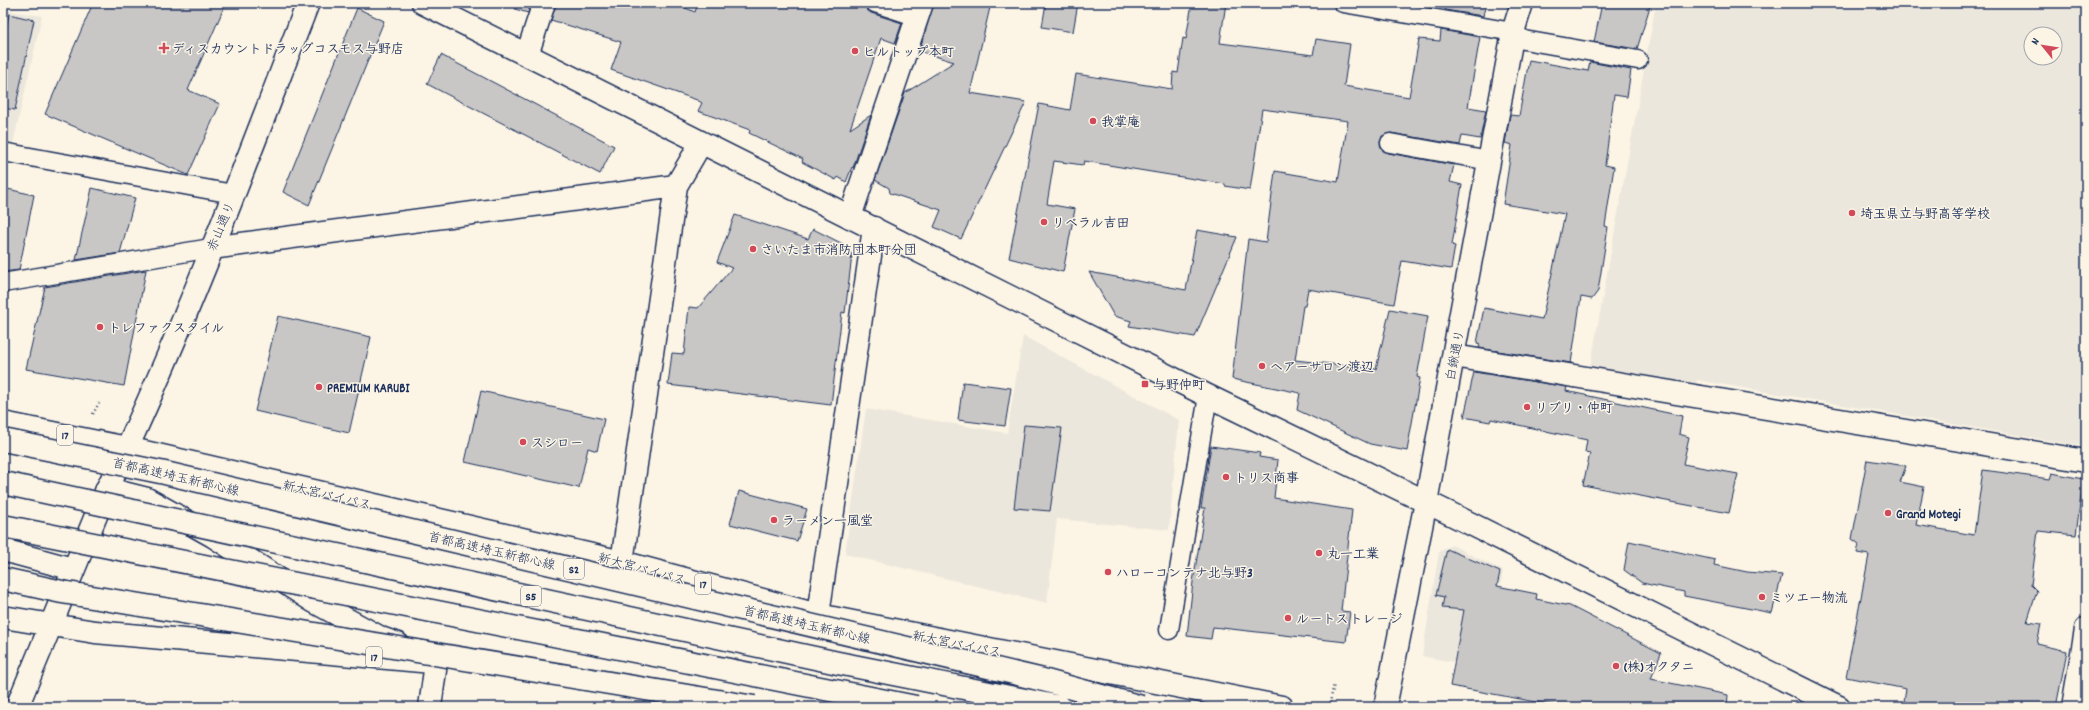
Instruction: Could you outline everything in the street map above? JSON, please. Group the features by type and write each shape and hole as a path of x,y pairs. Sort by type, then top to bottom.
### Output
{"main road":[{"name":"赤山通り","path":"17,707 73,569 107,489 127,448 211,248 308,3"},
{"path":"423,3 1208,396 1426,502 1839,707"},
{"path":"527,54 544,3"},
{"name":"白鍬通り","path":"1385,707 1454,356 1513,32 1522,3"},
{"path":"850,217 920,10"},
{"path":"622,562 676,186 701,143"},
{"path":"211,248 676,186"},
{"path":"818,615 874,228"},
{"path":"1454,356 2086,461"},
{"name":"新大宮バイパス","path":"3,422 127,448 622,562 818,615 1282,707"},
{"name":"首都高速埼玉新都心線","path":"3,440 165,473 1043,680 1142,707"},
{"name":"S5","path":"3,483 838,663 1060,707"},
{"path":"107,489 147,499 213,536 313,601 381,638 460,665"},
{"path":"3,526 916,707"},
{"path":"3,550 73,569"},
{"path":"3,579 62,592 754,707"},
{"name":"17","path":"3,617 95,632 460,665 693,707"},
{"path":"2073,707 2086,629"},
{"path":"430,707 436,663"}],"lane":[{"path":"875,3 920,10"},
{"path":"1343,3 1513,32 1524,40 1638,60"},
{"path":"1390,143 1490,161"},
{"path":"3,152 233,194"},
{"path":"3,283 211,248"},
{"path":"1169,630 1208,396"}],"path":[{"path":"1329,707 1334,684"}],"shaded area":[{"name":"埼玉県立与野高等学校","path":"1656,3 2086,3 2086,447 1697,380 1695,386 1590,368"},
{"path":"3,10 42,16 12,148 3,147"},
{"path":"1023,336 1179,420 1169,530 1057,519 1047,603 845,554 866,409 1007,433"},
{"path":"1452,545 1503,571 1484,668 1422,656 1439,552"}],"building":[{"path":"93,3 226,3 188,90 220,104 188,175 45,114"},
{"path":"516,3 531,3 528,13 515,9"},
{"path":"556,3 674,3 695,12 698,3 865,3 867,10 871,13 902,23 895,43 881,38 850,129 871,115 853,168 852,167 846,182 838,177 836,180 802,162 803,159 749,133 750,130 698,111 702,103 697,100 611,70 621,42 551,20"},
{"path":"934,3 991,3 970,93 1026,102 961,239 934,227 941,210 890,193 889,188 875,180 905,93 954,62 919,51"},
{"path":"1046,3 1078,3 1073,32 1042,27"},
{"path":"1192,3 1226,3 1220,43 1313,55 1316,39 1350,44 1344,86 1409,97 1419,39 1440,41 1441,30 1480,37 1468,107 1486,110 1480,139 1462,136 1460,145 1391,133 1382,136 1380,142 1383,151 1388,153 1454,165 1450,182 1462,185 1452,245 1455,246 1451,269 1402,261 1394,304 1308,289 1305,306 1303,306 1295,360 1376,369 1390,309 1428,316 1417,377 1420,378 1407,451 1370,444 1297,410 1300,393 1232,379 1248,239 1266,242 1275,171 1338,182 1348,121 1262,109 1250,190 1225,186 1225,184 1084,161 1083,165 1054,161 1047,204 1075,209 1063,272 1009,258 1039,104 1070,110 1076,74 1172,89 1173,72 1178,73 1183,38 1186,39"},
{"path":"1446,3 1486,3 1483,16 1445,10"},
{"path":"1602,3 1651,3 1637,49 1594,42"},
{"path":"357,8 384,21 309,205 283,192"},
{"path":"9,14 34,20 15,110 3,108 3,44"},
{"path":"441,55 614,146 600,174 427,84"},
{"path":"1529,60 1588,71 1590,62 1631,70 1627,97 1614,95 1605,165 1614,167 1605,226 1608,227 1598,291 1592,299 1581,297 1571,363 1479,348 1480,344 1477,343 1484,308 1542,319 1565,214 1503,204 1512,145 1505,143 1510,115 1519,116"},
{"path":"3,188 34,195 19,270 3,272"},
{"path":"92,188 135,198 120,253 76,260"},
{"path":"735,215 808,239 813,229 845,245 852,255 845,313 842,312 831,405 668,385 672,353 684,354 689,307 698,308 732,268 717,262"},
{"path":"1197,230 1237,237 1195,337 1129,326 1131,321 1114,316 1089,272 1186,290"},
{"path":"146,270 124,386 26,369 45,287"},
{"path":"278,316 371,337 349,433 255,411"},
{"path":"1474,372 1567,387 1566,391 1682,416 1679,434 1689,437 1683,464 1738,474 1729,513 1583,485 1590,453 1585,452 1587,440 1491,419 1490,422 1464,417"},
{"path":"963,382 1011,388 1005,426 958,420"},
{"path":"481,391 604,419 597,451 588,448 579,488 465,462"},
{"path":"1024,425 1062,428 1050,511 1014,508"},
{"path":"1211,446 1260,453 1259,457 1278,460 1274,498 1352,510 1341,611 1350,612 1346,642 1213,627 1211,639 1187,636 1193,582 1205,508 1201,508"},
{"path":"1867,460 1906,466 1900,482 1924,487 1916,525 1974,535 1983,470 2050,479 2052,473 2083,479 2076,535 2038,531 2031,585 2037,591 2027,622 2041,624 2037,644 2067,651 2056,707 1955,707 1904,702 1906,689 1846,677 1869,555 1857,553 1859,544 1852,539"},
{"path":"739,491 807,509 797,541 730,524"},
{"path":"1629,541 1715,560 1714,565 1747,572 1782,575 1772,613 1684,596 1684,592 1642,583 1624,570"},
{"path":"1447,549 1500,572 1497,586 1537,594 1536,599 1570,606 1661,653 1651,679 1728,695 1727,707 1563,707 1450,686 1464,610 1442,608 1444,597 1436,595"}],"place":[{"name":"ディスカウントドラッグコスモス与野店","path":"164,48"},
{"name":"ヒルトップ本町","path":"855,51"},
{"name":"我掌庵","path":"1093,121"},
{"name":"埼玉県立与野高等学校","path":"1852,213"},
{"name":"リベラル吉田","path":"1044,222"},
{"name":"さいたま市消防団本町分団","path":"753,249"},
{"name":"トレファクスタイル","path":"100,327"},
{"name":"ヘアーサロン渡辺","path":"1262,366"},
{"name":"与野仲町","path":"1145,384"},
{"name":"PREMIUM KARUBI","path":"319,387"},
{"name":"リブリ・仲町","path":"1527,407"},
{"name":"スシロー","path":"523,442"},
{"name":"トリス商事","path":"1226,477"},
{"name":"Grand Motegi","path":"1888,513"},
{"name":"ラーメン一風堂","path":"774,520"},
{"name":"丸一工業","path":"1319,553"},
{"name":"ハローコンテナ北与野3","path":"1108,572"},
{"name":"ミツエー物流","path":"1762,597"},
{"name":"ルートストレージ","path":"1288,618"},
{"name":"(株)オクタニ","path":"1616,666"}]}
